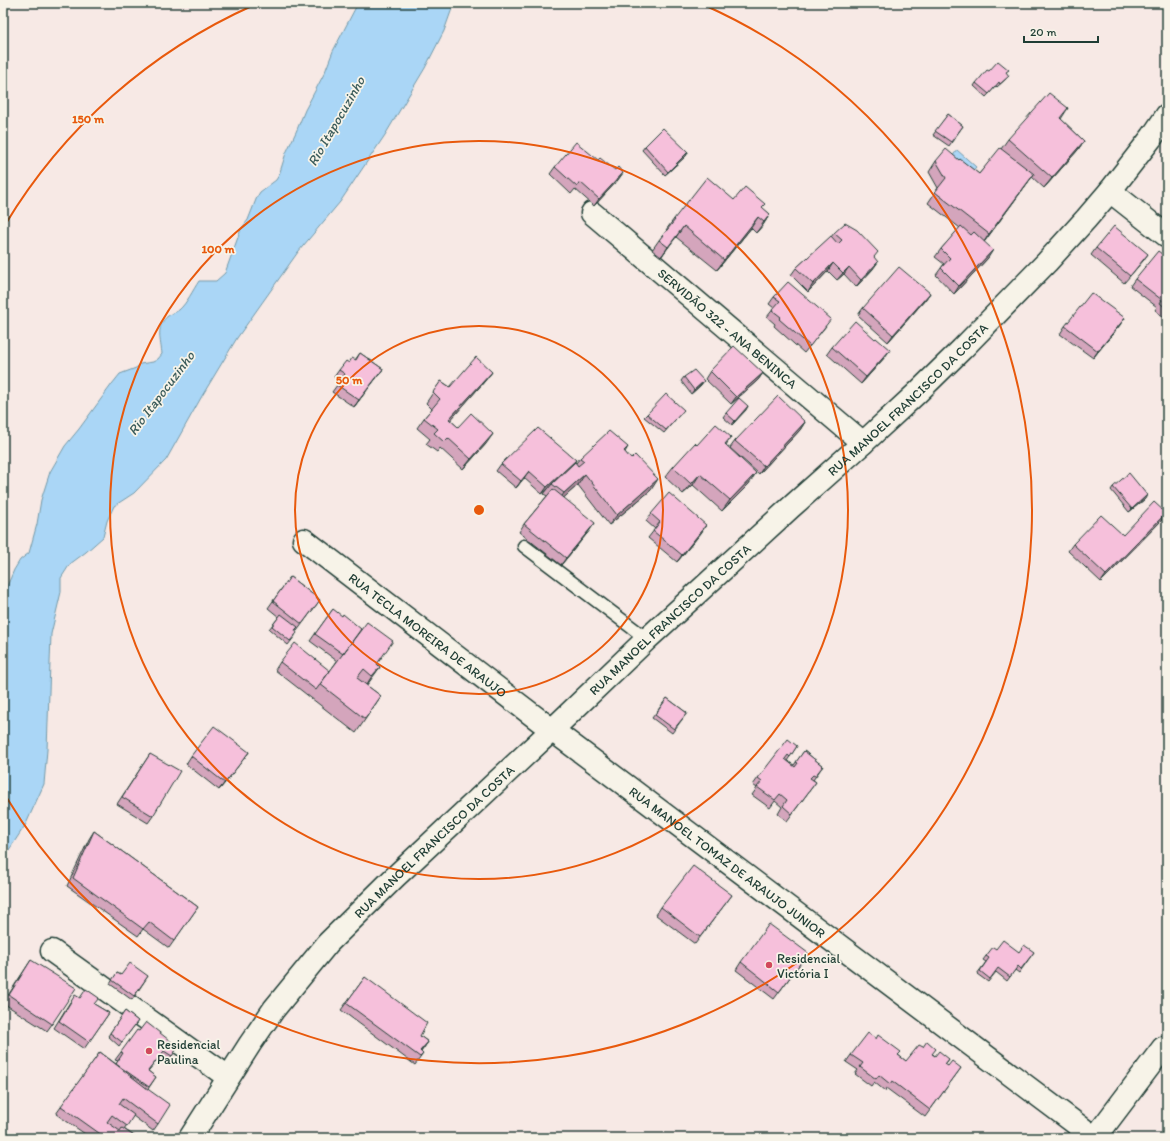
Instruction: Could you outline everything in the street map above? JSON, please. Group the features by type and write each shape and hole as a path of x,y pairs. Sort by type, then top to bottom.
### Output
{"street":[{"name":"RUA MANOEL FRANCISCO DA COSTA","path":"190,1138 228,1077 274,1009 328,943 396,876 552,730 646,639 923,387 1047,262 1114,186 1167,115"},
{"path":"1114,186 1167,218"},
{"path":"1114,186 1167,236"},
{"name":"SERVIDÃO 322 - ANA BENINCA","path":"592,214 863,443"},
{"name":"RUA TECLA MOREIRA DE ARAUJO","path":"304,540 552,730"},
{"name":"RUA MANOEL TOMAZ DE ARAUJO JUNIOR","path":"552,730 1095,1138"},
{"path":"52,951 228,1077"},
{"path":"1095,1138 1163,1048"}],"lane":[{"path":"524,546 646,639"}],"water":[{"name":"Rio Itapocuzinho","path":"358,3 454,3 444,31 425,68 385,135 340,202 298,252 237,338 166,460 134,493 114,506 107,521 103,537 70,564 61,578 61,592 51,634 47,750 44,784 26,824 3,859 3,653 6,652 8,644 3,633 3,606 8,584 14,570 20,560 29,553 37,524 41,500 50,472 65,446 120,374 136,368 140,364 153,362 162,354 160,329 164,320 182,307 199,281 216,281 225,273 241,229 248,220 257,197 260,192 276,180 279,175 286,153 305,110"},
{"path":"957,150 976,167 970,174 947,164"}],"building":[{"path":"998,61 1009,70 1006,72 1009,76 1000,84 999,82 989,94 976,83 987,70 989,71"},
{"path":"1049,93 1068,108 1060,118 1084,141 1052,178 1008,139"},
{"path":"948,114 963,126 951,142 935,131"},
{"path":"663,128 688,152 668,172 645,146"},
{"path":"576,142 598,160 600,158 615,170 618,167 623,173 599,199 580,182 577,187 555,167"},
{"path":"1000,148 1034,174 989,234 935,192 946,178 936,161 946,149 979,174"},
{"path":"707,177 734,200 745,187 765,204 762,207 770,214 764,222 758,217 724,260 684,226 668,247 659,240"},
{"path":"845,223 857,230 878,252 874,257 878,262 861,280 849,267 843,273 833,263 813,284 796,268 831,236 838,244 842,240 834,233"},
{"path":"961,226 971,235 974,232 993,250 959,286 941,268 950,258 941,249"},
{"path":"1114,226 1148,254 1130,276 1096,248"},
{"path":"1158,251 1167,258 1167,309 1160,303 1162,300 1135,279"},
{"path":"899,267 930,293 893,335 863,308"},
{"path":"788,282 831,319 810,346 779,319 781,317 772,310 780,301 774,297"},
{"path":"1091,293 1125,318 1098,351 1065,326"},
{"path":"855,321 890,350 866,377 832,347"},
{"path":"734,346 763,373 736,397 710,371"},
{"path":"360,353 383,369 359,400 337,385 345,374 339,370 346,361 349,363 352,358 356,360"},
{"path":"476,357 492,372 449,419 458,427 471,413 493,434 471,459 448,438 444,442 434,433 438,429 424,418 440,399 433,392 441,381 450,387"},
{"path":"694,370 704,381 694,390 684,377"},
{"path":"666,394 684,410 666,430 647,414"},
{"path":"778,396 805,422 764,466 735,441"},
{"path":"739,398 748,406 735,421 726,413"},
{"path":"716,424 731,437 725,444 756,473 730,500 700,474 691,484 673,467 695,443 697,445"},
{"path":"538,428 576,460 547,487 529,471 521,481 501,464"},
{"path":"609,431 628,447 624,451 631,459 635,455 658,479 617,515 585,474 564,493 552,484 575,462 578,466 584,461 580,458"},
{"path":"1129,473 1147,495 1132,509 1113,487"},
{"path":"553,489 595,523 566,558 524,524"},
{"path":"669,493 706,525 682,555 653,531 660,522 651,514"},
{"path":"1154,502 1166,513 1106,575 1073,544 1101,515 1123,535"},
{"path":"290,577 320,600 302,624 273,601"},
{"path":"333,609 342,616 343,614 361,629 343,654 315,634"},
{"path":"281,614 298,627 295,630 297,633 290,641 272,626"},
{"path":"367,622 393,641 377,664 380,667 372,676 364,669 357,678 381,696 365,719 320,684"},
{"path":"295,643 330,671 316,690 280,662"},
{"path":"667,698 687,713 674,729 655,715"},
{"path":"214,726 249,752 225,783 191,756"},
{"path":"788,739 797,746 790,757 788,755 785,759 795,767 798,763 796,762 804,751 823,766 815,776 813,775 810,778 816,782 792,814 783,806 787,800 780,794 775,800 757,787 762,781 758,778"},
{"path":"150,754 180,771 153,816 122,797"},
{"path":"94,831 198,907 174,941 149,922 143,929 73,878"},
{"path":"693,866 732,895 700,937 661,907"},
{"name":"Residencial Victória I","path":"769,924 808,953 779,992 741,962"},
{"path":"1003,940 1019,952 1024,945 1034,952 1021,969 1018,966 1010,977 998,968 990,979 980,971 989,958 986,956 993,947 996,949"},
{"path":"31,960 76,988 52,1024 9,995"},
{"path":"130,963 148,976 134,996 112,980 117,973 121,975"},
{"path":"365,977 427,1023 420,1036 428,1042 420,1051 423,1054 420,1057 346,1003"},
{"path":"86,989 99,998 94,1004 109,1013 89,1042 59,1021 75,995 80,998"},
{"path":"125,1011 138,1021 122,1042 110,1033"},
{"path":"146,1022 178,1047 172,1056 164,1051 148,1071 156,1077 149,1087 116,1064 123,1053 121,1052 137,1030 139,1031"},
{"path":"868,1033 876,1039 878,1035 901,1052 898,1055 906,1061 919,1045 923,1047 927,1041 936,1049 932,1054 935,1056 939,1051 949,1059 945,1064 948,1066 952,1061 961,1068 930,1110 892,1081 890,1084 879,1075 876,1079 860,1067 863,1063 851,1055"},
{"path":"100,1052 170,1105 158,1124 123,1098 119,1104 134,1115 127,1126 112,1115 107,1122 120,1131 122,1128 137,1138 106,1138 61,1106"}],"place":[{"name":"Residencial Victória I","path":"769,965"},
{"name":"Residencial Paulina","path":"149,1051"}]}
